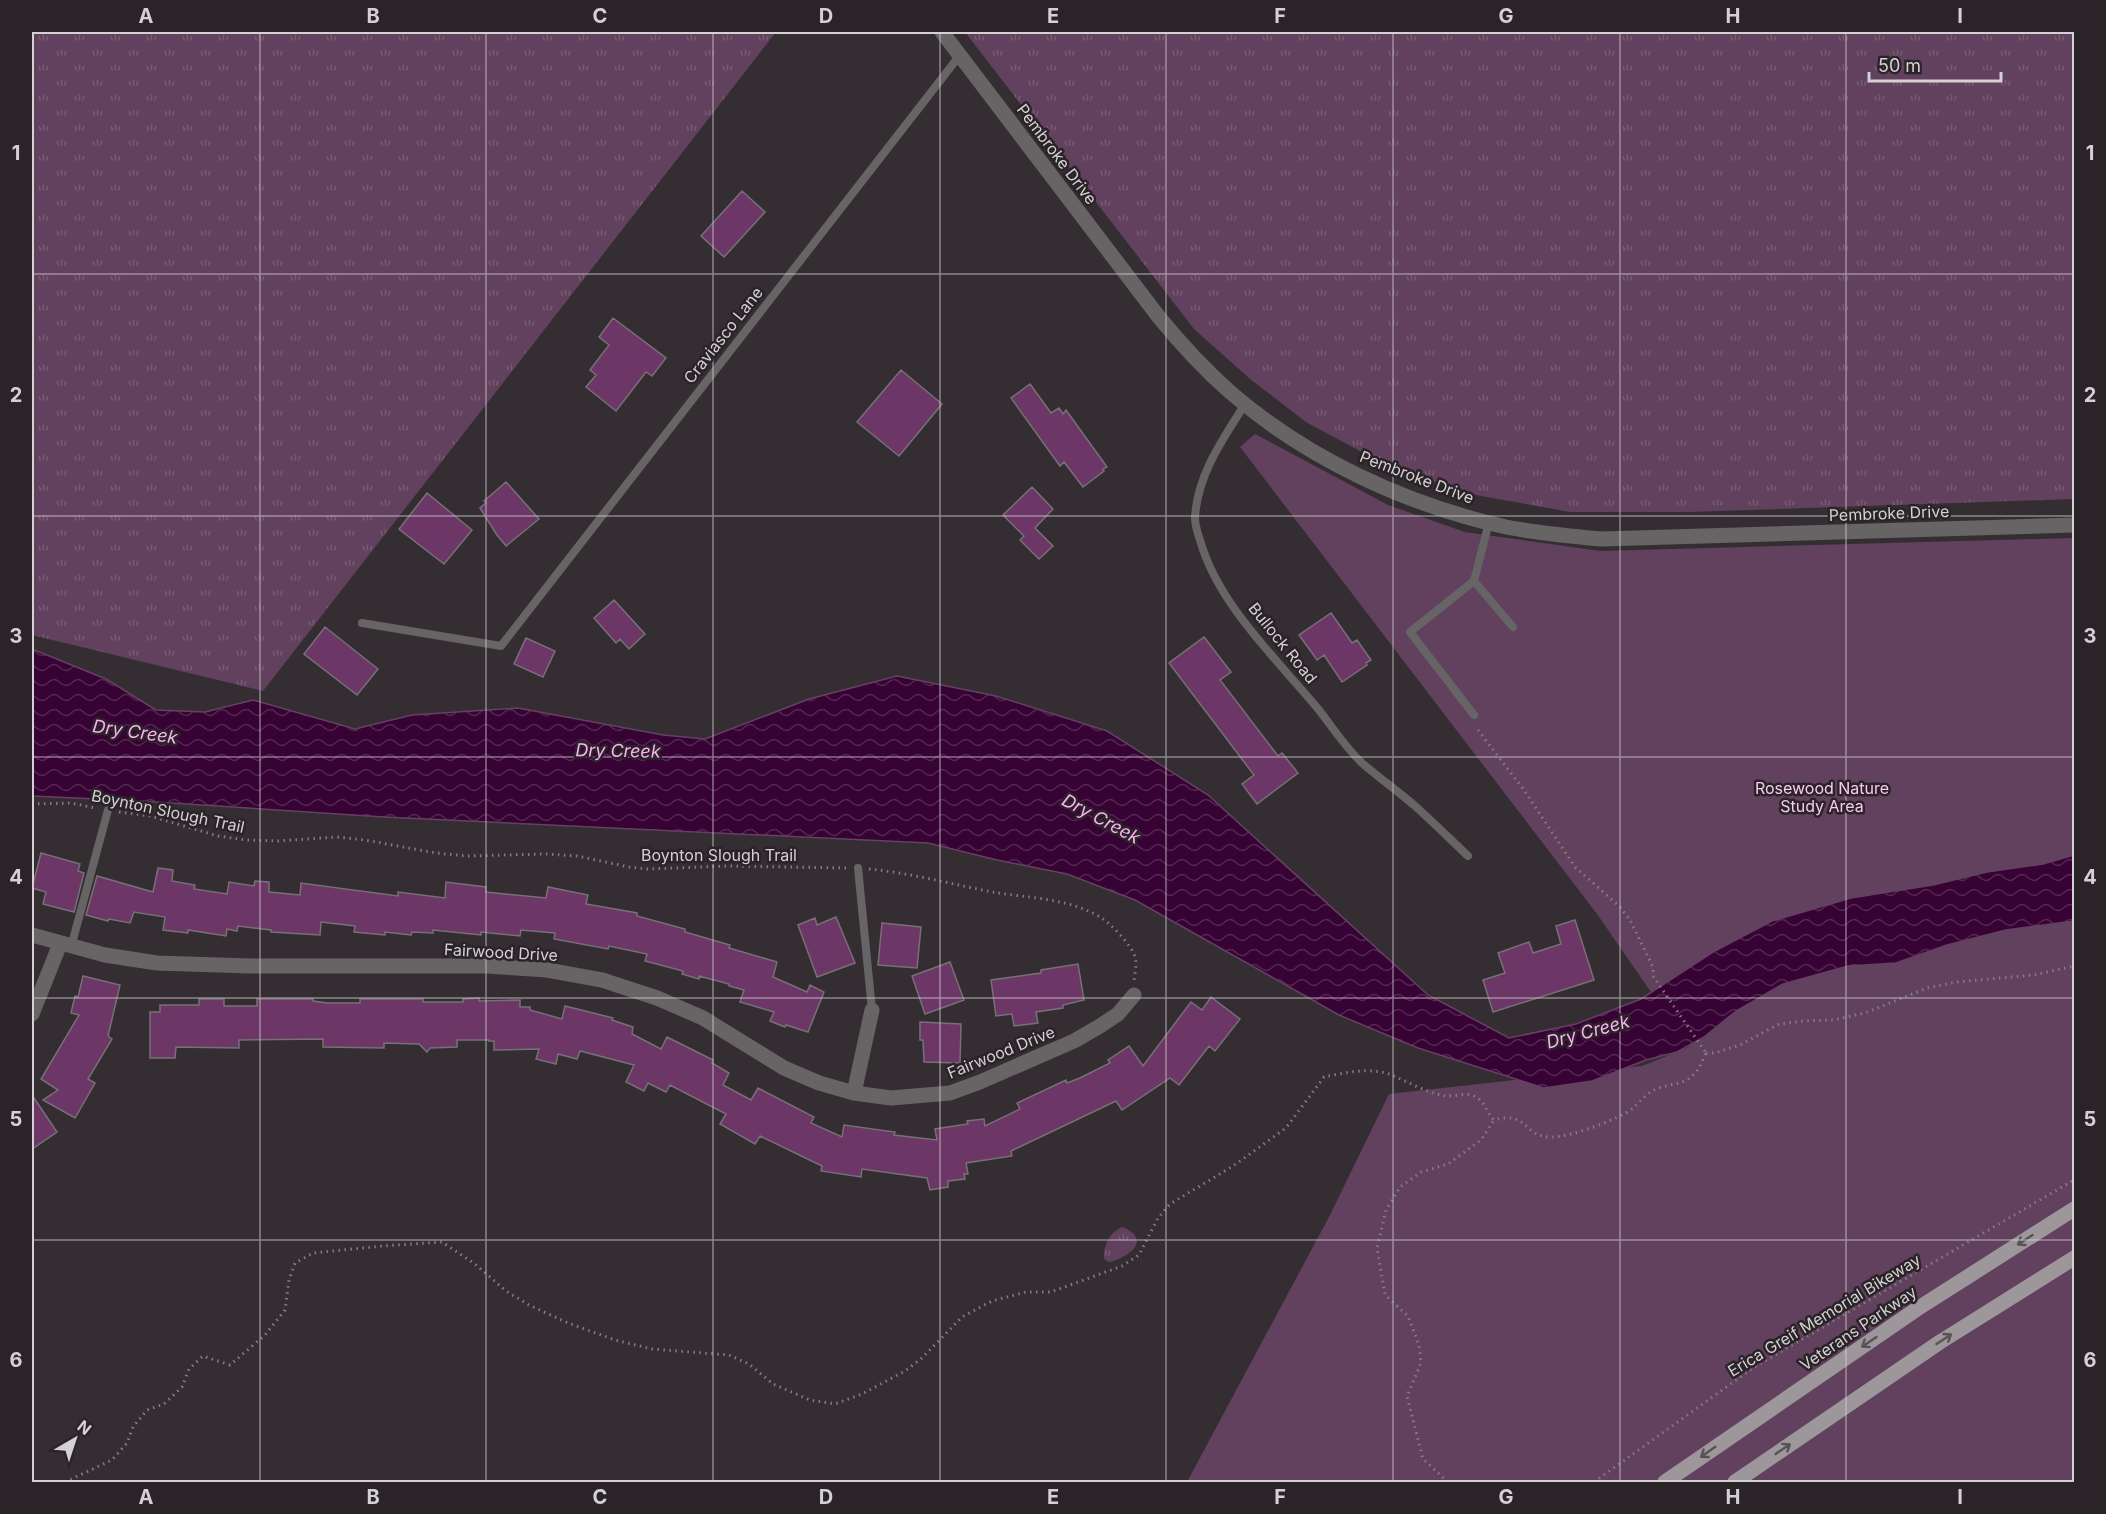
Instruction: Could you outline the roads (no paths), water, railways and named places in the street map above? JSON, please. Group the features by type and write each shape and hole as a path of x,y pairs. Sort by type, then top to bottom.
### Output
{"main road":[{"name":"Veterans Parkway","path":"1665,1482 1917,1309 2074,1209"},
{"path":"1735,1482 1940,1342 2074,1257"}],"street":[{"name":"Pembroke Drive","path":"942,32 1158,316 1211,374 1245,404 1288,435 1347,470 1428,504 1489,522 1553,535 1601,539 2074,525"},
{"name":"Fairwood Drive","path":"32,935 105,955 157,963 487,966 547,970 602,980 657,998 702,1018 784,1068 819,1083 854,1093 891,1098 950,1093 1074,1041 1118,1014 1134,994"},
{"path":"32,1014 65,945"},
{"path":"854,1093 872,1010"}],"lane":[{"name":"Craviasco Lane","path":"362,623 501,646 960,55"},
{"name":"Bullock Road","path":"1245,404 1214,454 1200,485 1195,521 1204,555 1217,580 1270,656 1343,742 1362,762 1468,856"},
{"path":"1474,716 1410,632 1474,581 1489,522"},
{"path":"1474,581 1513,627"},
{"path":"65,945 108,810"},
{"path":"858,868 872,1010"}],"water":[{"name":"Dry Creek","path":"32,649 106,679 156,710 205,712 253,700 355,729 412,715 518,708 663,735 705,739 809,699 897,676 996,696 1107,731 1208,795 1428,995 1509,1038 1576,1024 1641,999 1713,952 1772,921 1851,898 1933,885 1987,872 2043,864 2074,855 2074,921 2006,930 1947,945 1896,963 1848,966 1783,984 1736,1011 1704,1037 1677,1052 1646,1060 1592,1081 1544,1088 1418,1048 1339,1015 1135,900 1067,874 928,843 384,817 32,796"}],"park label":[{"name":"Rosewood Nature Study Area","path":"1822,797"}]}
